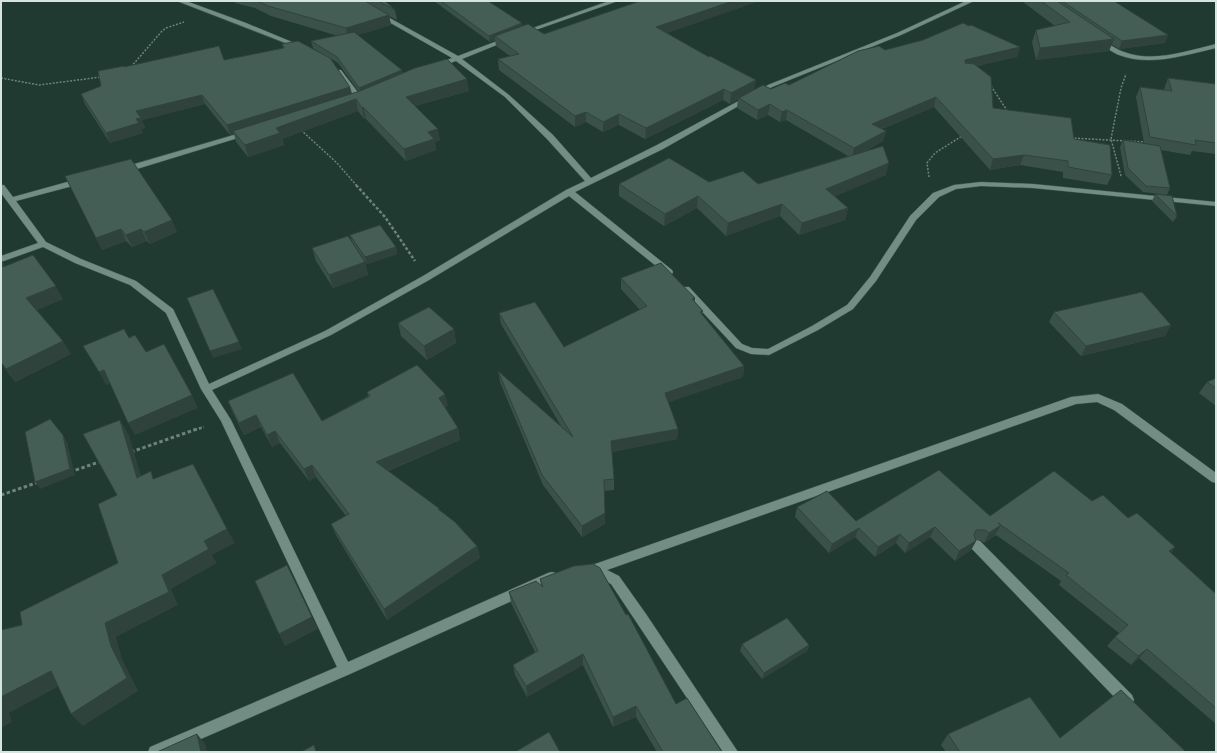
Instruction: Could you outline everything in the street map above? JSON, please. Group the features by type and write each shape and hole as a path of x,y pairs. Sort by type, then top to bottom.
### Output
{"street":[{"path":"180,1 310,50"},
{"path":"355,1 457,58 512,101 550,137 590,182"},
{"path":"429,69 532,29 615,1"},
{"path":"206,389 328,334 426,278 569,192 660,147 770,86 899,34 971,1"},
{"path":"1089,34 1120,54 1132,58 1147,59 1216,46"},
{"path":"335,65 359,98"},
{"path":"118,171 210,146 254,132"},
{"path":"11,200 88,180"},
{"path":"569,192 666,269 739,346 751,351 770,352 850,307 873,279 913,218 936,195 954,187 981,184 1033,186 1216,204"},
{"path":"1,188 43,244 78,261 133,283 170,311 206,389 226,420 345,670"},
{"path":"1,259 43,244"},
{"path":"581,570 595,569 1075,400 1098,398 1118,407 1216,479"},
{"path":"976,545 1134,707"},
{"path":"595,569 615,580 731,752"},
{"path":"155,752 345,670 567,571"}],"path":[{"path":"126,70 131,68 162,31 190,20 204,10"},
{"path":"1125,194 1111,139 1121,88 1132,58"},
{"path":"1,78 39,85 101,77"},
{"path":"988,83 1010,115"},
{"path":"296,126 337,163 385,217 426,278"},
{"path":"936,195 929,175 927,163 935,153 963,135"},
{"path":"1066,138 1111,139 1149,143"},
{"path":"128,452 226,420"},
{"path":"68,472 106,460"},
{"path":"1,495 46,480"}],"building":[{"path":"258,1 365,1 389,15 346,28 268,6"},
{"path":"378,1 385,1 395,10"},
{"path":"441,1 488,1 522,23 489,36"},
{"path":"640,1 733,1 656,27 709,57 710,56 756,80 731,93 724,89 646,128 619,114 603,122 586,112 575,116 498,59 519,54 495,36 528,24 544,34"},
{"path":"1041,1 1057,1 1114,39 1040,48 1036,30 1070,22"},
{"path":"1062,1 1114,1 1168,35 1122,41"},
{"path":"963,23 969,26 971,25 1020,47 965,60 965,63 974,64 991,77 993,108 1071,118 1074,139 1110,145 1112,175 1068,167 1068,161 1024,155 993,159 936,97 872,124 886,131 854,148 787,110 782,112 770,104 758,110 739,98 763,85 771,89 785,83 789,85 858,51 879,46 885,50 923,40"},
{"path":"354,32 402,70 359,88 337,57 311,41"},
{"path":"298,41 330,58 350,87 227,125 202,95 136,111 141,118 136,119 139,123 106,133 81,94 101,86 98,71 124,67 219,46 224,60 284,48 282,44"},
{"path":"447,59 467,79 406,97 438,129 428,132 434,139 404,149 363,107 362,108 356,99 276,128 280,133 245,145 233,131 360,91 415,68"},
{"path":"1168,78 1216,84 1216,143 1195,140 1196,145 1150,137 1140,87 1172,91"},
{"path":"1123,140 1160,146 1170,188 1146,186 1128,168"},
{"path":"883,146 889,163 826,189 848,208 802,223 782,204 728,223 698,196 665,214 619,184 669,158 709,182 743,171 758,184"},
{"path":"131,159 172,220 144,232 141,229 126,235 121,229 96,238 65,176"},
{"path":"1155,194 1172,196 1177,216"},
{"path":"380,225 396,247 365,257 350,235"},
{"path":"348,236 365,262 329,275 312,248"},
{"path":"33,255 56,286 26,298 63,341 6,369 1,362 1,262 3,267"},
{"path":"661,263 695,298 692,299 703,311 700,312 744,366 665,393 678,429 611,441 614,479 604,480 605,513 582,526 542,475 498,371 573,437 499,313 535,302 564,347 647,306 621,278"},
{"path":"213,289 239,342 210,351 187,298"},
{"path":"1142,292 1171,325 1086,346 1054,312"},
{"path":"429,307 454,329 424,346 398,323"},
{"path":"124,329 129,338 135,335 146,352 164,344 192,395 128,423 104,370 99,372 83,346"},
{"path":"417,365 445,394 439,398 458,428 376,462 440,509 438,509 455,522 477,546 384,609 331,524 349,514 312,465 304,469 275,431 267,435 256,415 239,423 228,401 293,373 322,421 370,396 367,392"},
{"path":"1216,378 1216,388 1207,382"},
{"path":"50,419 63,435 70,469 35,482 25,432"},
{"path":"120,420 137,478 151,471 153,479 193,464 227,529 204,541 209,549 162,575 169,592 105,623 111,646 127,678 71,714 51,671 1,697 1,630 22,625 20,612 118,563 98,504 117,495 83,434"},
{"path":"939,470 990,516 1054,471 1092,501 1103,495 1128,518 1137,513 1175,547 1169,551 1216,594 1216,708 1147,649 1138,656 1115,637 1128,625 1066,575 1069,573 1001,525 989,533 985,530 976,530 974,535 976,541 959,551 935,527 909,543 900,534 878,547 859,528 832,544 797,507 827,491 856,521"},
{"path":"593,564 600,568 626,615 628,614 676,704 687,698 722,752 663,752 636,706 613,717 583,654 526,686 513,665 538,651 509,592 536,581 543,587 540,579 574,566"},
{"path":"287,565 312,617 279,634 255,581"},
{"path":"787,618 809,645 764,673 742,644"},
{"path":"1121,690 1186,752 960,752 948,734 1030,697 1060,738"},
{"path":"549,732 560,752 515,752"},
{"path":"197,734 201,752 157,752"},
{"path":"314,745 316,752 301,752"}]}
